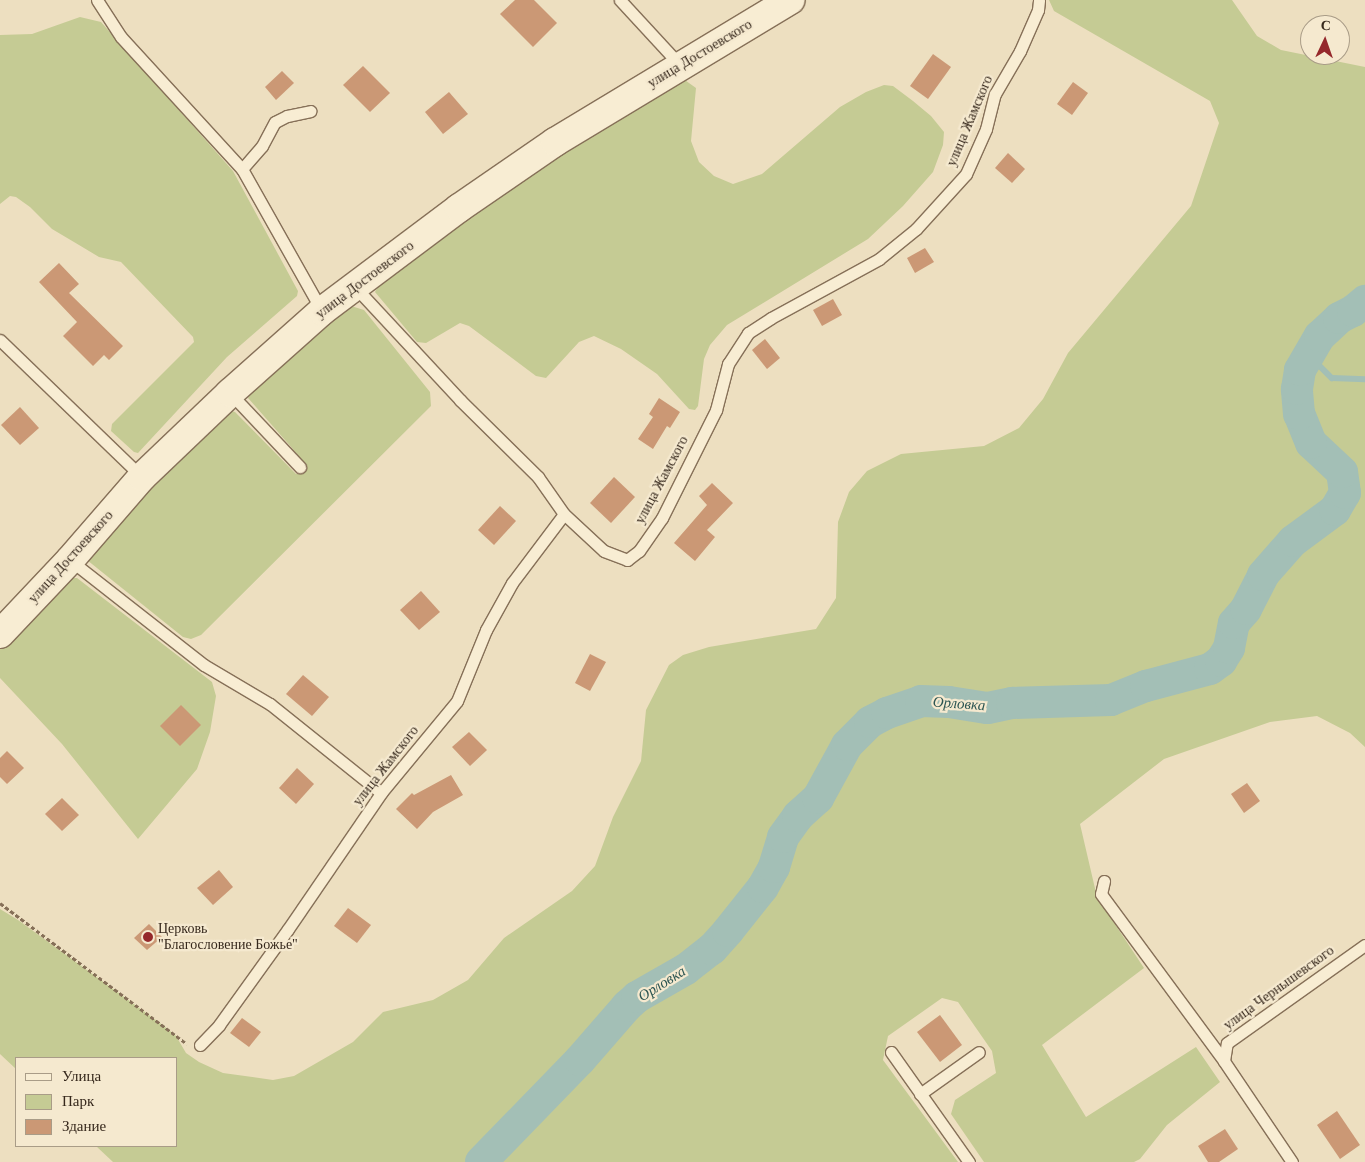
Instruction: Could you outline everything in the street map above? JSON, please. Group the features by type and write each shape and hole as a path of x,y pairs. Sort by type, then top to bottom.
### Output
{"main road":[{"name":"улица Достоевского","path":"0,634 70,560 142,477 230,393 322,312 475,197 555,142 790,0"}],"lane":[{"path":"97,0 121,37 242,169 322,312"},
{"path":"620,0 680,65"},
{"name":"улица Жамского","path":"200,1045 219,1025 277,945 381,793 457,701 486,630 512,583 564,514 604,551 627,560 639,552 662,518 716,410 728,364 748,333 771,318 879,259 916,229 966,174 986,129 995,94 1020,51 1038,10 1039,0"},
{"path":"242,169 262,146 275,122 287,116 310,111"},
{"path":"356,288 460,400 538,477 564,514"},
{"path":"0,340 142,477"},
{"path":"230,393 300,466"},
{"path":"70,560 204,665 270,704 381,793"},
{"path":"1104,881 1101,894 1224,1061 1292,1162"},
{"name":"улица Чернышевского","path":"1224,1061 1227,1043 1365,945"},
{"path":"891,1052 969,1162"},
{"path":"920,1094 979,1052"}],"path":[{"path":"0,903 189,1045 200,1045"}],"green space":[{"path":"1049,0 1232,0 1257,36 1281,50 1300,54 1300,65 1350,64 1365,67 1365,747 1350,733 1317,716 1270,722 1164,759 1080,824 1097,897 1144,968 1042,1045 1086,1117 1196,1047 1220,1082 1167,1125 1140,1159 1134,1162 984,1162 951,1114 955,1100 996,1073 992,1051 958,1002 942,998 888,1036 883,1060 958,1162 113,1162 97,1147 178,1147 178,1057 15,1057 15,1068 0,1054 0,909 164,1026 176,1036 186,1053 199,1062 223,1073 273,1080 294,1076 353,1042 383,1012 433,1000 468,980 504,938 572,891 595,866 613,817 641,761 646,710 669,665 683,655 709,647 816,629 836,598 838,522 849,492 867,471 901,454 984,446 1019,428 1043,399 1068,353 1191,206 1219,123 1210,101 1054,11"},
{"path":"80,17 101,22 233,171 298,291 297,296 227,357 138,453 134,452 111,431 112,424 194,342 193,337 121,262 99,257 52,229 30,207 16,197 10,196 0,204 0,35 32,34"},
{"path":"682,78 696,88 691,141 699,162 714,176 733,184 762,174 840,107 866,92 884,85 893,86 913,101 931,116 944,132 943,145 933,172 903,206 868,239 727,325 710,345 704,359 698,406 695,410 689,409 657,374 621,349 594,336 579,342 546,378 536,376 469,326 460,323 426,343 417,342 375,292 384,276 578,142"},
{"path":"351,306 364,310 430,392 431,406 201,635 191,639 183,637 87,560 89,546 229,410 235,412 296,474 301,474 306,470 304,463 292,448 248,398 250,393 337,312"},
{"path":"66,578 77,578 212,682 216,696 210,732 197,769 138,839 62,744 0,678 0,649 3,642"}],"building":[{"path":"515,0 534,0 557,23 533,47 500,14"},
{"path":"933,54 951,67 928,99 910,86"},
{"path":"363,66 390,93 370,112 343,85"},
{"path":"282,71 294,83 276,100 265,87"},
{"path":"1073,82 1088,93 1072,115 1057,104"},
{"path":"449,92 468,114 443,134 425,112"},
{"path":"1008,153 1025,169 1012,183 995,168"},
{"path":"925,248 934,262 915,273 907,258"},
{"path":"59,263 79,284 69,293 123,346 109,360 104,355 93,366 63,336 77,322 39,282"},
{"path":"833,299 842,315 822,326 813,310"},
{"path":"765,339 780,358 767,369 752,350"},
{"path":"659,398 680,412 670,428 667,426 653,449 638,439 653,417 649,414"},
{"path":"20,407 39,428 20,445 1,425"},
{"path":"614,477 635,497 611,523 590,503"},
{"path":"712,483 733,503 707,530 715,537 695,561 674,543 707,505 699,496"},
{"path":"500,506 516,521 494,545 478,530"},
{"path":"421,591 440,612 419,630 400,610"},
{"path":"590,654 606,662 590,691 575,683"},
{"path":"303,675 329,697 312,716 286,694"},
{"path":"181,705 201,725 180,746 160,726"},
{"path":"469,732 487,750 470,766 452,747"},
{"path":"7,751 24,768 7,784 0,777 0,758"},
{"path":"297,768 314,784 296,804 279,788"},
{"path":"451,775 463,795 433,812 417,829 396,809 412,793 414,795"},
{"path":"1247,783 1260,801 1244,813 1231,794"},
{"path":"62,798 79,815 62,831 45,814"},
{"path":"219,870 233,887 213,905 197,888"},
{"path":"348,908 371,925 357,943 334,926"},
{"name":"Церковь \"Благословение Божье\"","path":"149,924 162,937 147,950 134,938"},
{"path":"940,1015 962,1045 940,1062 917,1032"},
{"path":"242,1018 261,1032 249,1047 230,1033"},
{"path":"1337,1111 1360,1145 1340,1159 1317,1125"},
{"path":"1225,1129 1238,1149 1219,1162 1208,1162 1198,1146"}],"waterway":[{"name":"Орловка","path":"481,1162 580,1060 627,1006 637,997 686,969 712,949 728,931 763,887 774,867 783,837 798,816 818,798 847,745 870,722 887,713 921,701 949,702 988,708 1012,703 1111,700 1146,686 1210,669 1221,661 1229,648 1234,623 1246,609 1263,575 1293,541 1335,510 1345,493 1342,472 1311,443 1299,414 1297,389 1300,370 1320,336 1339,318 1353,311 1365,301"},
{"path":"1308,354 1332,378 1365,379"}],"place":[{"name":"Церковь \"Благословение Божье\"","path":"148,937"}]}
